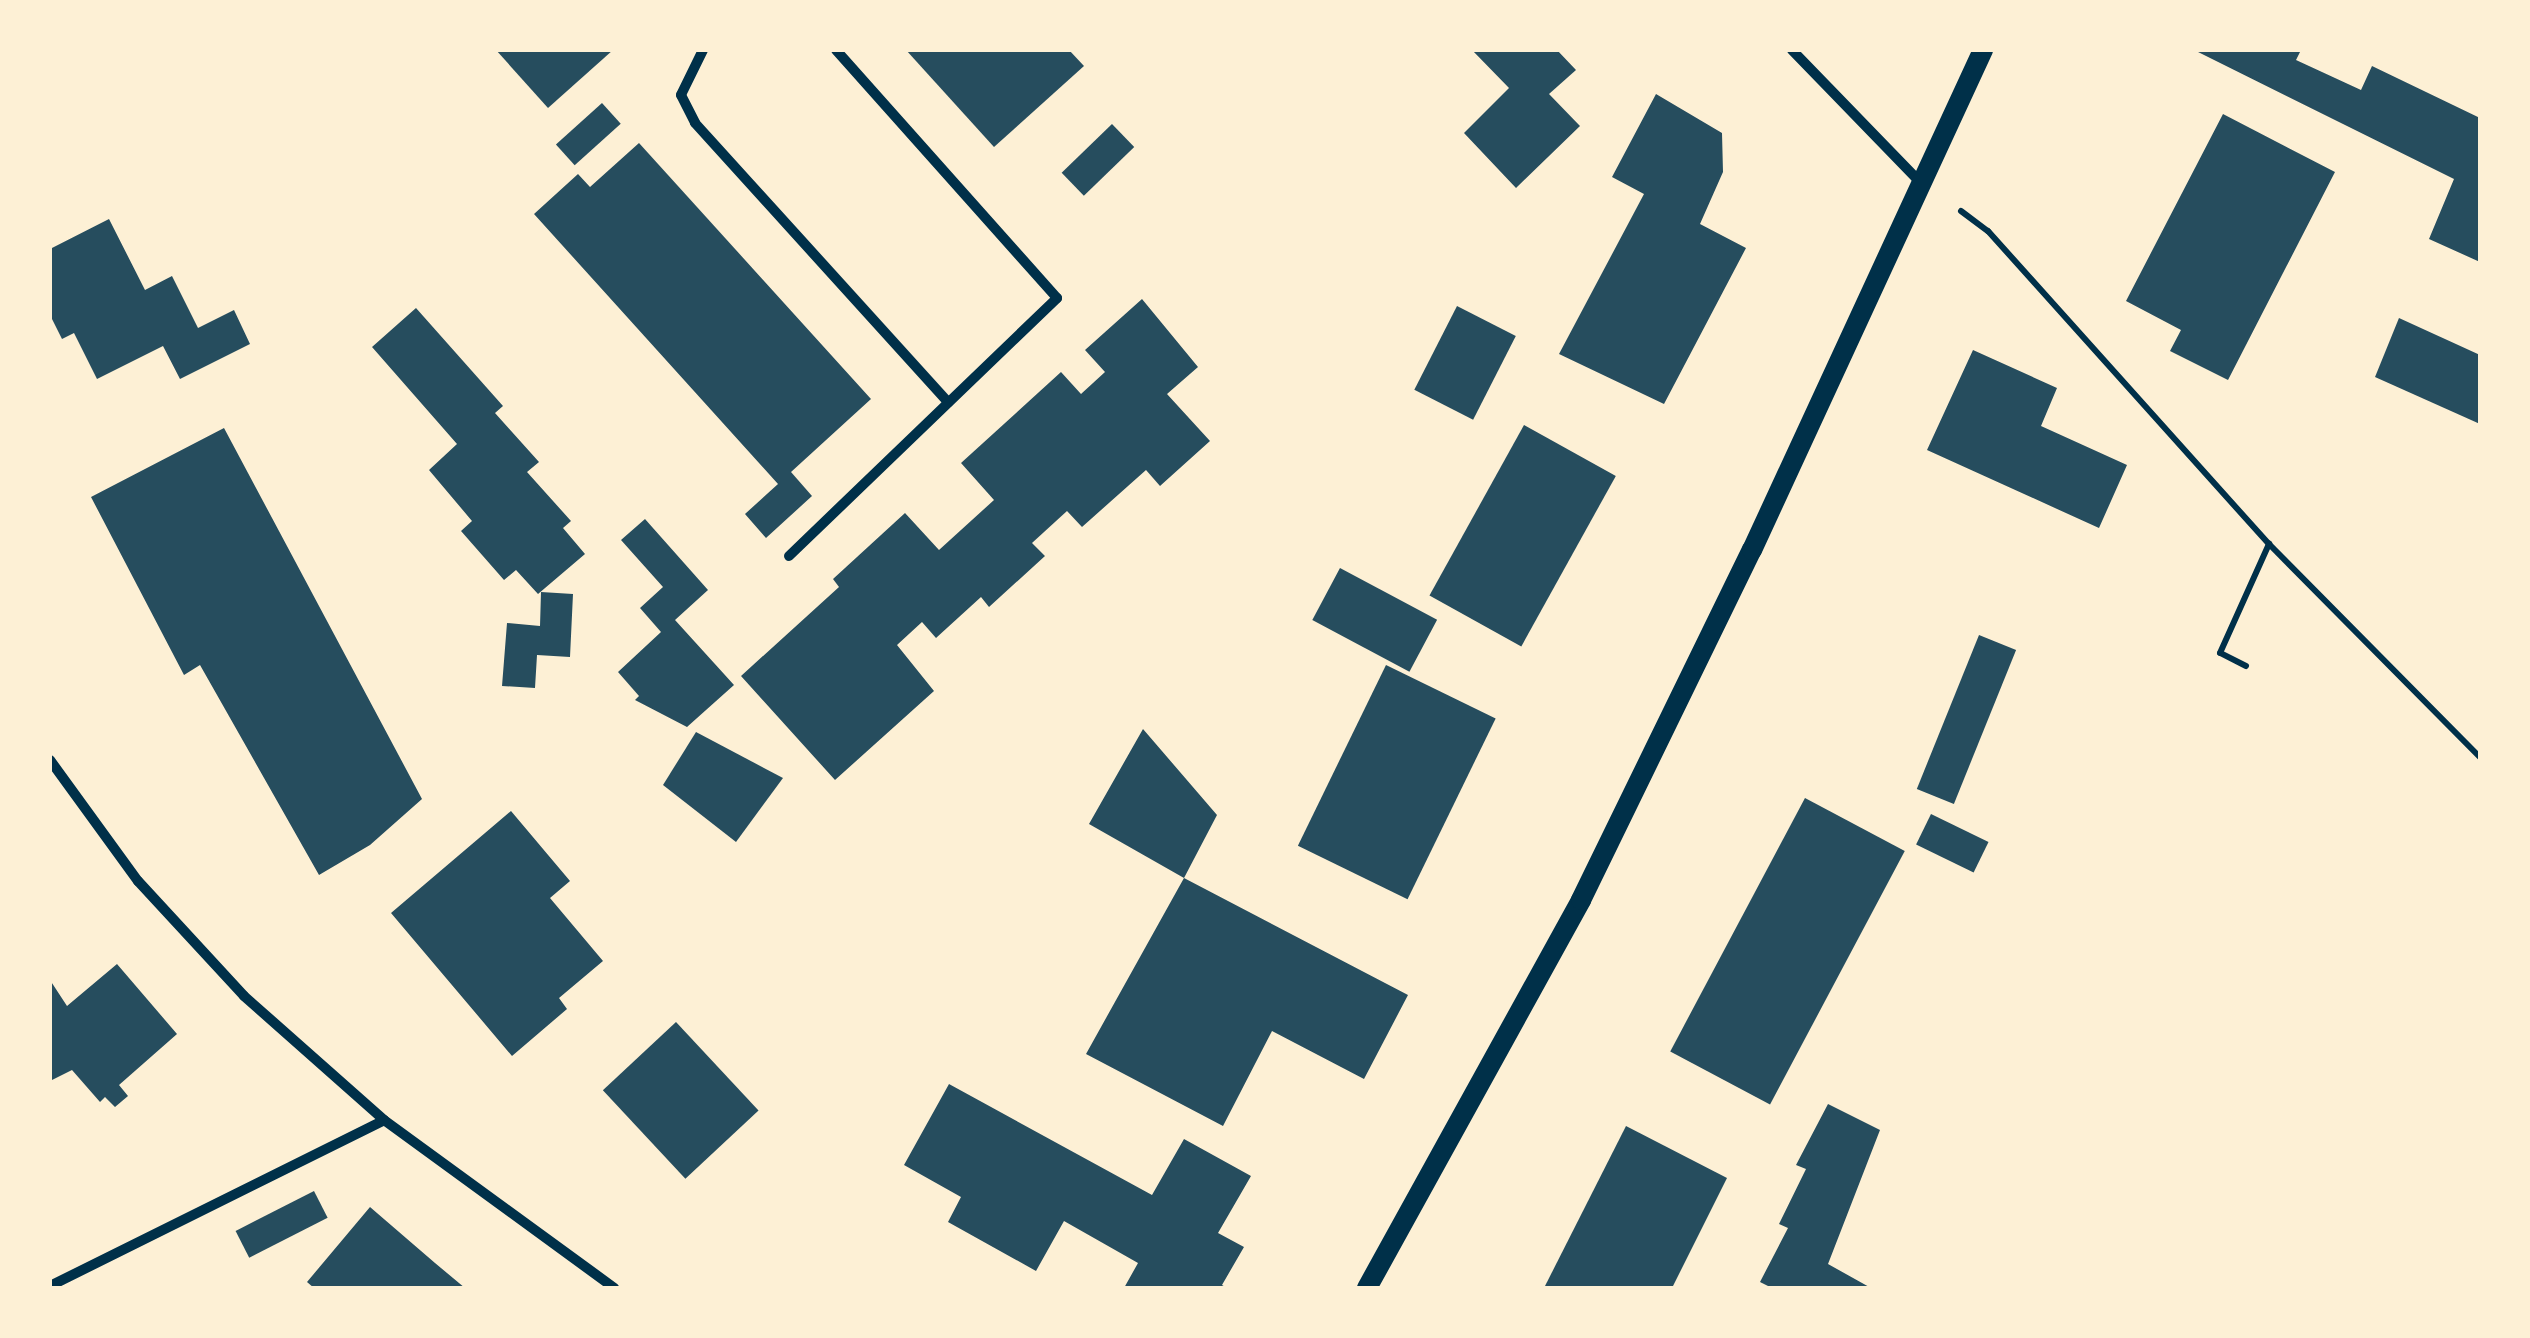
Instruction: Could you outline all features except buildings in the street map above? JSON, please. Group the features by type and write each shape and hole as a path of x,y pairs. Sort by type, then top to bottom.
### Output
{"main road":[{"path":"1367,1288 1581,900 1923,184 1982,50"}],"street":[{"path":"703,50 681,95 695,123 948,402"},
{"path":"789,556 1057,298 836,50"},
{"path":"1792,50 1923,184"},
{"path":"50,760 138,881 212,966 384,1120 614,1288"},
{"path":"50,1286 384,1120"}],"path":[{"path":"1923,184 1988,231 2269,544 2480,756"},
{"path":"2246,666 2220,653 2269,544"}]}
